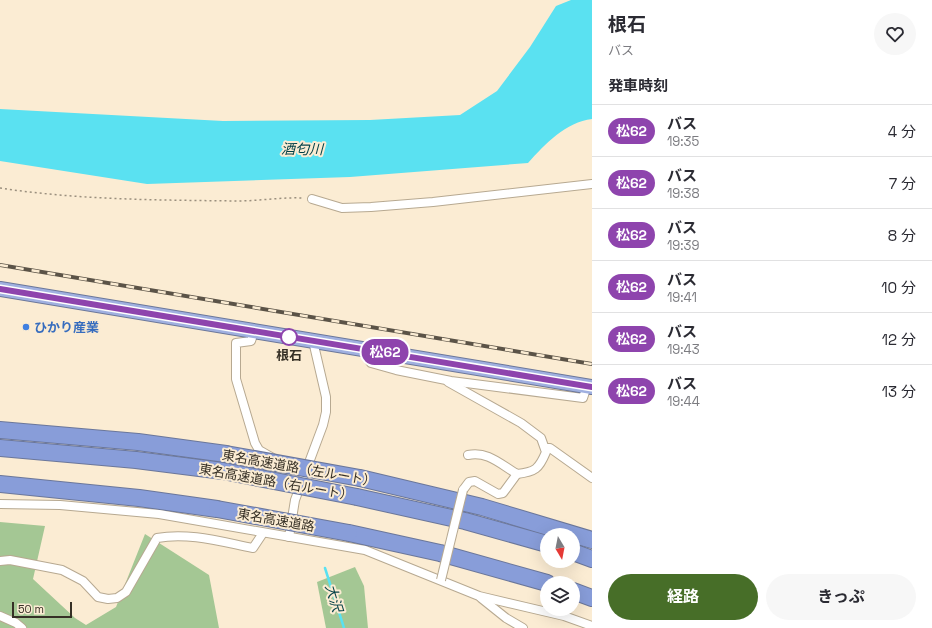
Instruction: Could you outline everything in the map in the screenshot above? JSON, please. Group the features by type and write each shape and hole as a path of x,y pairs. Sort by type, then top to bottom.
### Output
{"highway":[{"path":"0,289 254,332 590,386"},
{"name":"東名高速道路（左ルート）","path":"0,430 138,442 226,454 360,478 482,507 592,540"},
{"name":"東名高速道路（右ルート）","path":"0,448 128,459 223,471 356,497 465,521 540,542"},
{"name":"東名高速道路","path":"0,484 139,498 217,509 349,533 440,553 540,581"},
{"path":"580,554 592,558"},
{"path":"580,594 592,598"}],"street":[{"path":"312,199 342,208 371,207 433,202 592,184"},
{"path":"254,332 251,341 236,343 235,367 236,379 255,443 259,450 304,477"},
{"path":"289,537 295,500 323,425 326,412 326,397 313,341"},
{"path":"366,349 366,356 371,363 396,370 447,380 583,398 590,386"},
{"path":"441,580 463,490 469,482 475,481 498,494 504,493 517,474 535,470 542,462 546,452 541,438 521,423 449,384 447,380"},
{"path":"545,448 550,448 592,478"},
{"path":"468,455 479,453 492,457 517,474"},
{"path":"0,504 60,505 159,514 365,550 479,596 564,616 592,626"},
{"path":"0,561 10,560 62,570 83,581 98,597 108,600 117,598 126,592 157,538 170,536 194,537 253,548 263,533"},
{"path":"479,596 506,618 524,628"},
{"path":"0,616 16,623 22,628"}],"path":[{"path":"0,188 26,192 165,200 312,199"}],"green space":[{"path":"0,522 45,526 33,579 75,618 86,625 116,607 145,534 209,575 219,628 0,628"},
{"path":"355,567 364,586 368,628 326,628 317,582"}],"water":[{"name":"酒匂川","path":"571,0 592,0 592,119 573,124 565,129 549,142 528,163 350,177 147,184 0,161 0,109 223,121 370,120 460,115 497,91 530,47 556,6"}],"waterway":[{"name":"大沢","path":"325,568 344,628"}],"railway":[{"path":"0,265 592,364"}],"bus line":[{"name":"松62","path":"0,289 592,387"}],"place":[{"name":"ひかり産業","path":"26,327"},
{"name":"根石","path":"289,337"}]}
